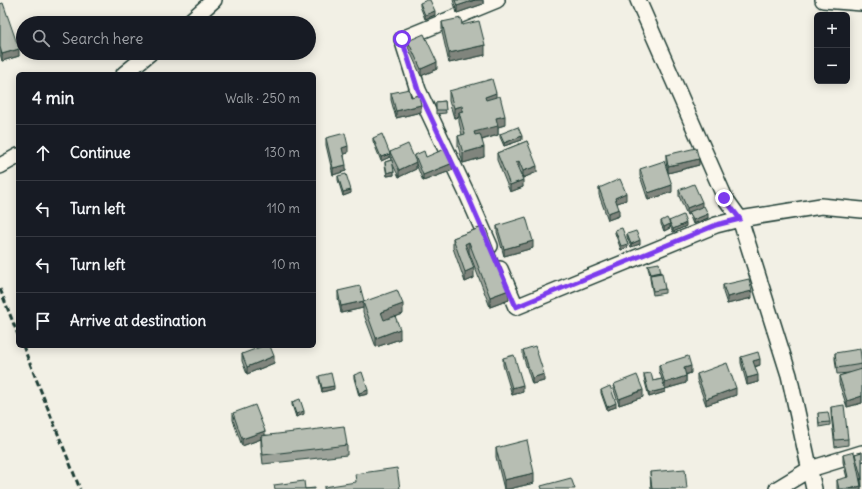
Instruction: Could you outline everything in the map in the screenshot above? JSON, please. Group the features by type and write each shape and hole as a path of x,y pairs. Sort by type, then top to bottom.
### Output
{"street":[{"path":"196,16 214,0"},
{"path":"497,0 402,39 418,90 468,196 516,307 716,225 740,219 821,206 862,210"},
{"path":"638,0 724,198 740,219 788,375 814,489"},
{"path":"823,0 862,3"},
{"path":"126,72 141,60"},
{"path":"0,165 16,157"},
{"path":"777,489 810,469 862,453"}],"building":[{"path":"430,0 435,11 425,15 420,3"},
{"path":"455,0 475,0 457,6"},
{"path":"3,3 16,40 16,50 2,54 0,47 0,4"},
{"path":"461,18 462,25 479,21 485,45 449,53 442,22"},
{"path":"424,34 437,62 421,69 408,41"},
{"path":"492,79 496,93 485,97 486,100 500,96 505,116 496,118 498,126 474,132 475,135 480,134 484,147 463,153 458,136 465,134 459,112 463,111 462,106 454,108 449,91"},
{"path":"409,89 411,97 419,95 421,105 396,111 391,93"},
{"path":"445,101 446,110 436,110 436,102"},
{"path":"518,127 522,136 504,143 500,134"},
{"path":"345,133 348,146 342,148 346,165 333,168 326,138"},
{"path":"382,134 390,154 381,157 373,138"},
{"path":"527,141 537,166 523,171 519,161 516,163 523,180 510,185 497,153"},
{"path":"408,144 416,162 399,170 390,152"},
{"path":"447,148 453,163 423,175 415,155 424,151 426,157"},
{"path":"696,148 699,159 668,166 666,155"},
{"path":"392,160 394,171 387,173 385,162"},
{"path":"664,161 672,185 648,193 640,169"},
{"path":"346,174 351,190 343,192 338,176"},
{"path":"620,179 626,193 615,198 619,209 608,213 599,188"},
{"path":"694,184 702,202 687,208 679,190"},
{"path":"704,206 708,214 693,220 689,212"},
{"path":"683,215 686,223 673,229 669,221"},
{"path":"526,217 533,241 504,249 497,226"},
{"path":"667,218 670,224 664,227 661,221"},
{"path":"485,226 509,290 490,297 469,242 465,244 474,268 465,272 453,238"},
{"path":"622,228 628,244 621,246 615,230"},
{"path":"636,231 640,240 631,244 627,234"},
{"path":"659,263 661,272 651,274 648,265"},
{"path":"662,273 665,289 653,291 650,275"},
{"path":"749,279 752,291 727,297 723,285"},
{"path":"360,286 364,301 341,306 338,291"},
{"path":"397,290 403,304 381,312 384,320 395,316 400,329 376,338 363,302"},
{"path":"535,346 544,374 532,378 523,350"},
{"path":"258,348 271,348 274,356 247,367 242,354"},
{"path":"860,349 862,364 837,368 835,353"},
{"path":"758,352 760,359 753,361 758,375 747,378 741,357"},
{"path":"514,355 523,385 512,388 503,358"},
{"path":"688,356 691,366 684,368 686,376 665,383 659,365"},
{"path":"727,363 736,388 706,399 697,374"},
{"path":"862,369 862,396 847,401 839,376"},
{"path":"362,372 368,390 359,393 354,375"},
{"path":"331,373 334,386 322,388 319,376"},
{"path":"651,373 653,381 662,379 665,389 649,393 644,374"},
{"path":"637,375 643,390 619,399 614,384"},
{"path":"610,386 616,403 607,407 601,390"},
{"path":"300,399 304,411 296,414 292,402"},
{"path":"255,405 265,431 242,439 233,413"},
{"path":"844,405 848,439 835,440 831,407"},
{"path":"828,412 830,422 819,423 818,413"},
{"path":"344,426 347,445 263,455 261,436"},
{"path":"527,440 534,473 504,480 496,448"},
{"path":"854,452 861,486 849,489 839,489 837,480 848,477 843,455"},
{"path":"862,452 862,480 855,454"},
{"path":"397,468 400,489 324,489 324,487 356,482 355,474"},
{"path":"685,469 687,489 652,489 650,472"},
{"path":"571,478 575,489 542,489 541,486"},
{"path":"304,481 305,489 275,489 274,485"}],"railway":[{"path":"0,289 16,330"},
{"path":"24,348 80,489"}],"route":[{"path":"402,39 418,90 468,196 516,307 716,225 740,219 724,198"}]}
